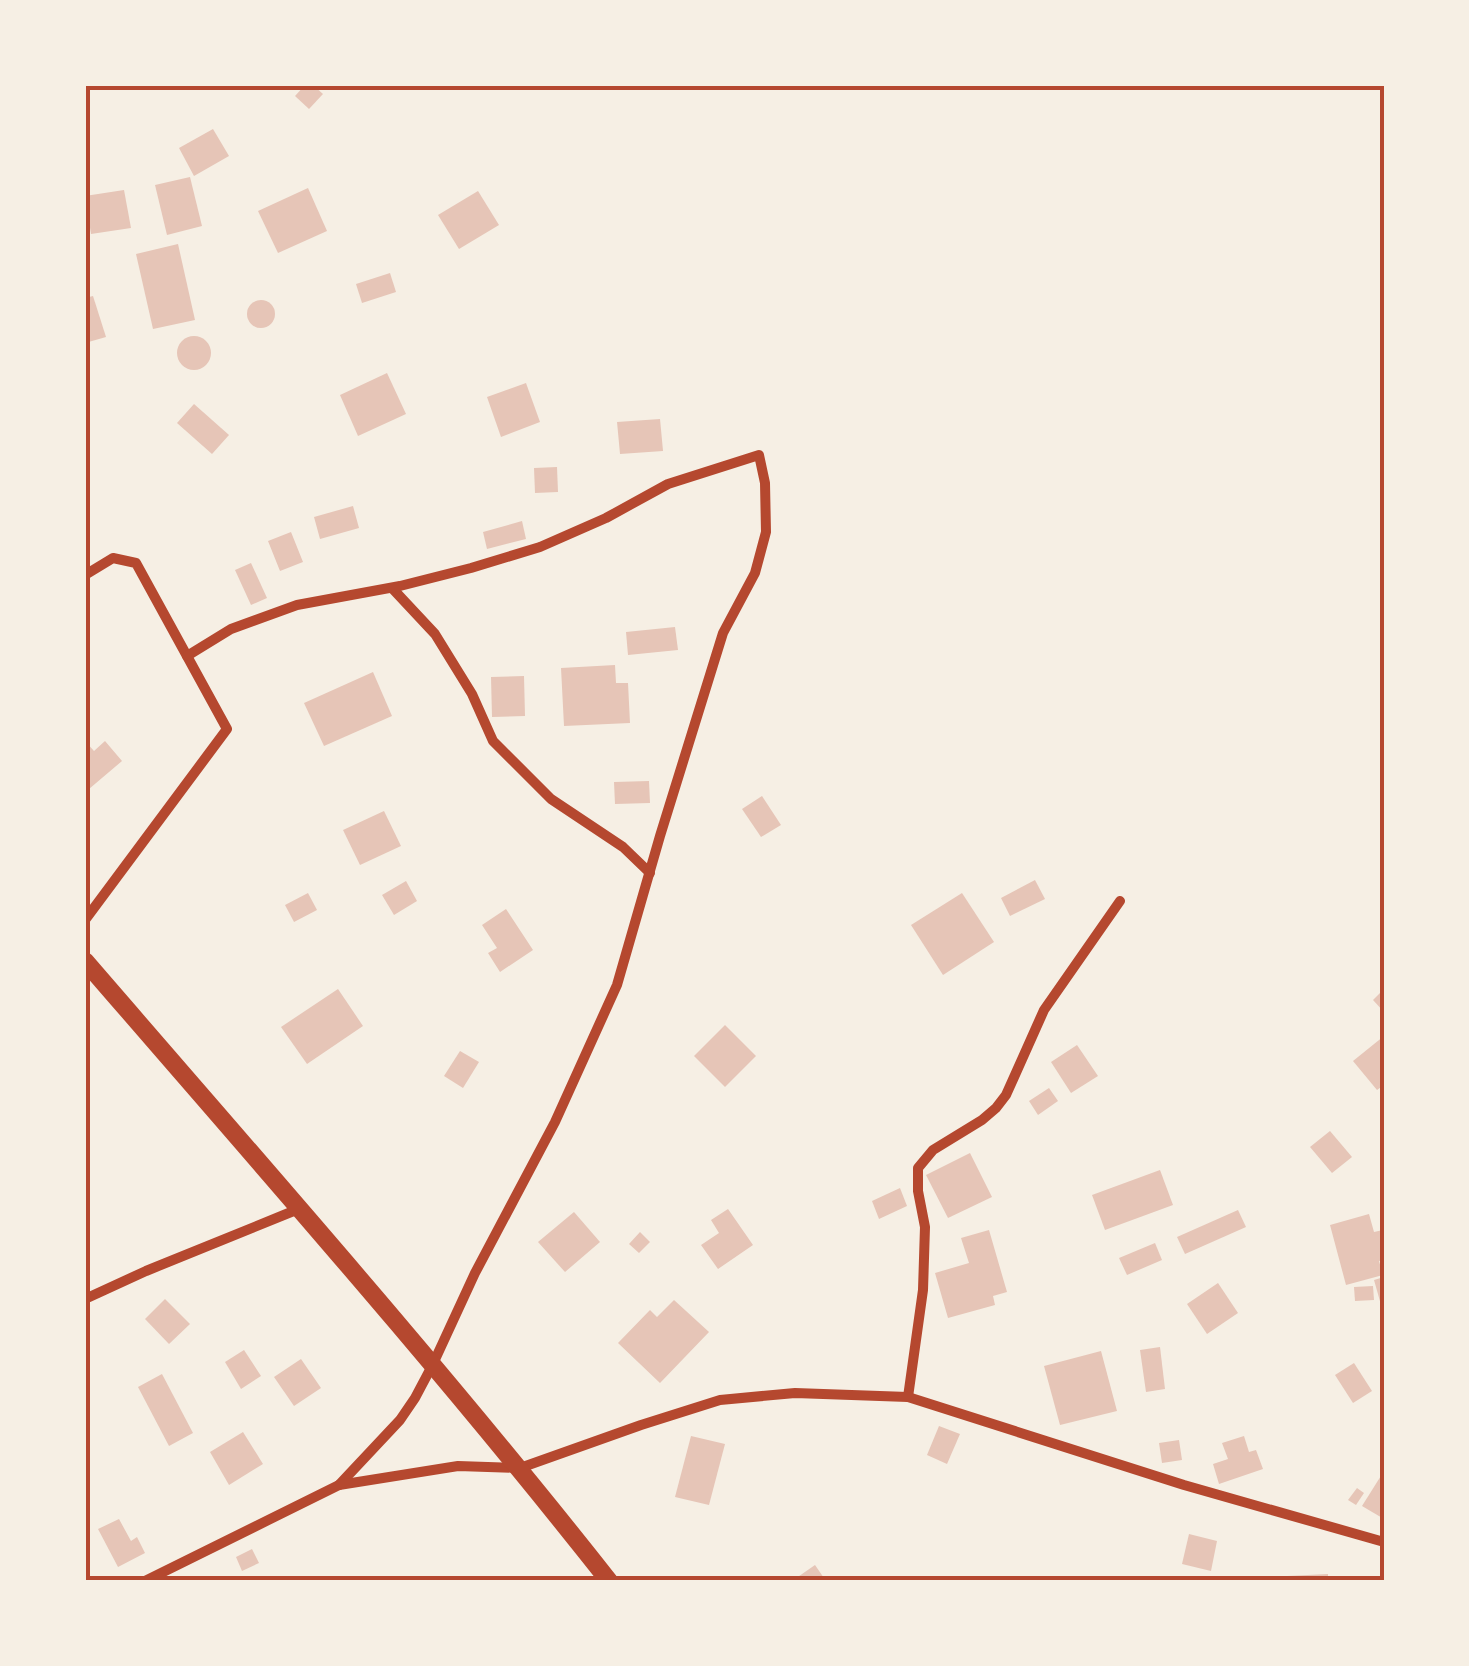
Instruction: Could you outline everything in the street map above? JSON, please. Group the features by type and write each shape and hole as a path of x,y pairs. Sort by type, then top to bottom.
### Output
{"street":[{"path":"187,656 232,629 297,605 392,588 540,546 606,518 668,484 758,455 766,483 763,545 755,573 723,633 617,985 556,1122 475,1273 433,1364 400,1420 339,1485"},
{"path":"85,575 113,558 136,563 226,729 85,920"},
{"path":"392,588 435,634 472,694 493,742 550,799 623,847 650,873"},
{"path":"908,1397 926,1227 918,1191 918,1168 933,1150 982,1120 1006,1095 1044,1010 1120,901"},
{"path":"85,961 433,1364 609,1581"},
{"path":"85,1299 146,1270 301,1208"},
{"path":"145,1581 339,1485 458,1466 520,1468 720,1400 795,1394 908,1397 1184,1485 1384,1542"}],"building":[{"path":"305,85 313,85 323,94 309,109 295,96"},
{"path":"213,129 229,156 194,176 179,148"},
{"path":"190,177 202,226 167,235 155,185"},
{"path":"308,188 327,231 278,253 258,211"},
{"path":"124,190 131,228 91,234 85,196"},
{"path":"478,191 499,225 459,249 438,215"},
{"path":"178,244 195,320 153,329 136,254"},
{"path":"390,273 396,292 362,303 356,284"},
{"path":"93,296 106,337 85,343 85,298"},
{"path":"261,300 271,304 275,314 271,324 261,328 251,324 247,314 251,304"},
{"path":"194,336 206,341 211,353 206,365 194,370 182,365 177,353 182,341"},
{"path":"387,373 406,414 358,436 340,395"},
{"path":"526,383 540,422 501,437 487,397"},
{"path":"194,404 229,435 212,454 177,423"},
{"path":"660,419 663,451 620,454 617,422"},
{"path":"557,467 558,492 535,493 534,468"},
{"path":"353,506 359,528 320,539 314,517"},
{"path":"522,521 526,539 487,549 483,532"},
{"path":"291,532 303,562 280,571 268,541"},
{"path":"251,563 267,598 251,605 235,570"},
{"path":"675,627 678,650 628,655 626,632"},
{"path":"615,665 616,683 628,683 630,723 564,726 561,668"},
{"path":"373,672 392,716 324,746 304,703"},
{"path":"524,676 525,716 492,717 491,677"},
{"path":"85,741 94,751 105,741 122,761 89,789 85,784"},
{"path":"649,781 650,803 615,804 614,782"},
{"path":"762,796 781,825 761,837 742,809"},
{"path":"384,811 401,846 360,865 343,830"},
{"path":"1035,880 1045,899 1010,916 1001,898"},
{"path":"406,881 417,901 394,915 382,895"},
{"path":"308,893 317,910 294,922 285,905"},
{"path":"962,893 994,942 943,975 911,925"},
{"path":"506,909 533,950 500,972 488,953 497,948 482,925"},
{"path":"338,989 363,1026 307,1064 281,1027"},
{"path":"1384,989 1384,1012 1373,1000"},
{"path":"725,1025 756,1056 725,1087 694,1056"},
{"path":"1384,1036 1384,1085 1377,1090 1353,1061"},
{"path":"1077,1045 1098,1076 1071,1093 1051,1062"},
{"path":"460,1051 479,1062 463,1088 444,1076"},
{"path":"1049,1088 1058,1101 1038,1115 1029,1101"},
{"path":"1330,1131 1352,1157 1332,1173 1310,1147"},
{"path":"970,1153 992,1197 948,1218 926,1175"},
{"path":"1160,1170 1173,1205 1105,1230 1092,1195"},
{"path":"900,1188 907,1206 879,1219 872,1201"},
{"path":"728,1209 753,1245 718,1269 701,1245 719,1233 711,1220"},
{"path":"1238,1210 1246,1227 1185,1254 1177,1237"},
{"path":"574,1212 600,1242 565,1272 538,1242"},
{"path":"1369,1214 1374,1232 1384,1233 1384,1260 1379,1261 1383,1275 1346,1285 1330,1225"},
{"path":"989,1230 1007,1292 993,1296 995,1305 948,1318 935,1273 969,1263 961,1238"},
{"path":"640,1232 650,1242 639,1253 629,1244"},
{"path":"1155,1243 1162,1260 1127,1275 1119,1258"},
{"path":"1384,1277 1384,1312 1383,1312 1374,1280"},
{"path":"1218,1283 1238,1313 1207,1334 1187,1304"},
{"path":"1373,1286 1374,1300 1355,1301 1354,1287"},
{"path":"165,1299 190,1324 169,1344 145,1319"},
{"path":"674,1300 709,1332 660,1383 618,1343 650,1310 657,1317"},
{"path":"1160,1347 1165,1389 1146,1392 1140,1350"},
{"path":"244,1350 261,1376 241,1389 225,1362"},
{"path":"1101,1351 1117,1411 1060,1425 1044,1366"},
{"path":"301,1359 321,1388 294,1406 274,1377"},
{"path":"1354,1363 1372,1391 1353,1403 1335,1375"},
{"path":"162,1374 193,1433 169,1446 138,1387"},
{"path":"939,1426 960,1434 947,1464 927,1455"},
{"path":"243,1432 263,1464 229,1485 210,1452"},
{"path":"691,1436 725,1444 709,1505 675,1497"},
{"path":"1244,1436 1249,1452 1256,1450 1263,1469 1219,1484 1213,1464 1228,1459 1222,1443"},
{"path":"1179,1440 1182,1460 1162,1463 1159,1443"},
{"path":"1384,1471 1384,1519 1362,1506"},
{"path":"1357,1488 1364,1493 1356,1505 1348,1500"},
{"path":"119,1519 131,1541 137,1537 145,1553 118,1567 98,1529"},
{"path":"1189,1534 1217,1541 1211,1571 1182,1564"},
{"path":"252,1549 259,1563 242,1571 236,1557"},
{"path":"815,1565 826,1581 792,1581"},
{"path":"1328,1574 1328,1581 1287,1581 1287,1576"}]}
